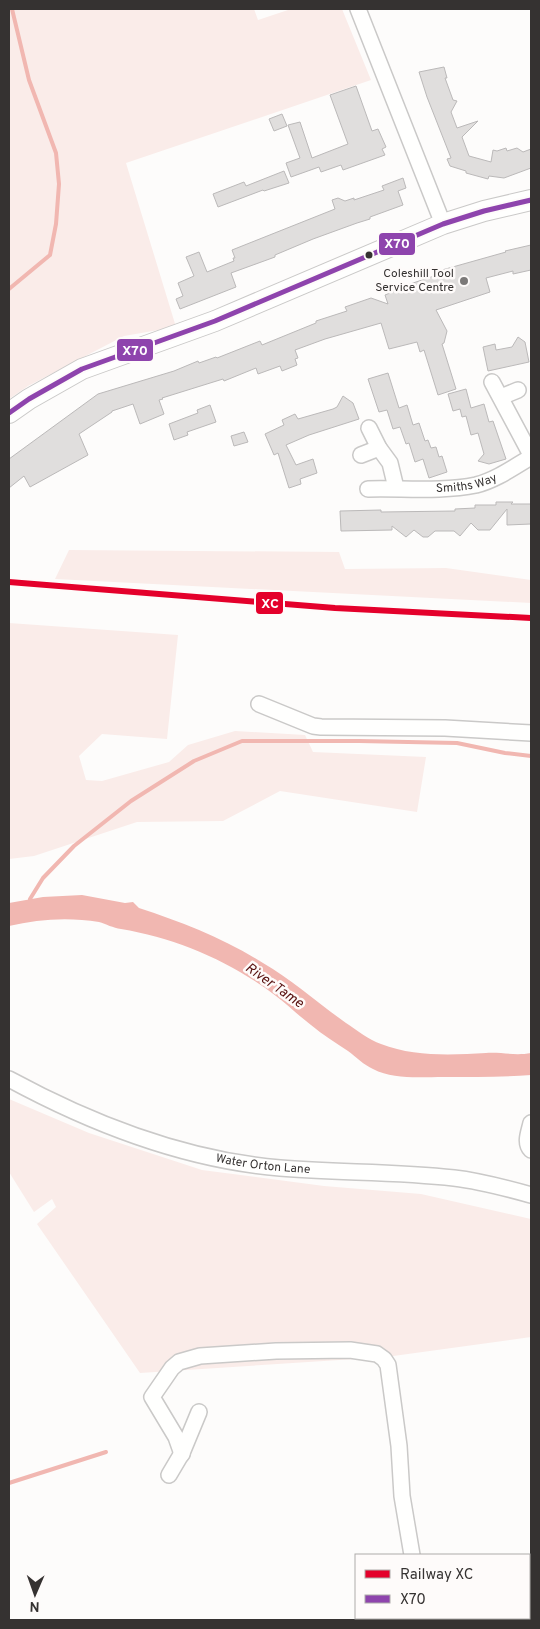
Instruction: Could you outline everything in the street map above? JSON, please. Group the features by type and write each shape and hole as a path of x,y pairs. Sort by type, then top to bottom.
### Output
{"main road":[{"path":"9,413 29,399 82,369 215,321 443,224 484,211 531,200"}],"street":[{"path":"358,9 443,224"},
{"name":"Smiths Way","path":"368,489 442,488 477,484 501,475 531,456 492,382"},
{"path":"501,397 518,390"},
{"path":"369,428 379,448 390,463 396,488"},
{"path":"361,455 379,448"},
{"path":"260,704 313,726 321,727 445,728 531,733"},
{"name":"Water Orton Lane","path":"9,1079 50,1101 99,1123 165,1146 221,1159 279,1168 361,1171 456,1178 531,1195"},
{"path":"531,1123 527,1142 531,1150"},
{"path":"182,1454 176,1437 152,1397 172,1368 179,1362 200,1356 276,1352 350,1350 377,1354 388,1365 402,1496 412,1554"},
{"path":"169,1475 182,1454 199,1412"}],"shaded area":[{"path":"9,9 254,9 258,20 291,9 342,9 371,80 126,163 176,327 124,336 28,386 9,399"},
{"path":"69,550 339,552 345,569 446,568 531,580 531,603 55,579"},
{"path":"9,623 178,635 167,739 102,734 79,756 86,780 102,781 169,762 188,745 235,731 305,735 313,752 426,757 417,812 280,791 223,821 137,822 34,856 9,859"},
{"path":"9,1099 89,1133 202,1170 324,1186 421,1194 531,1219 531,1337 386,1357 140,1373 37,1224 56,1207 52,1199 34,1212 9,1172"}],"water":[{"name":"River Tame","path":"82,895 125,903 133,902 139,908 187,925 234,946 295,984 346,1023 377,1042 407,1051 433,1054 531,1053 531,1075 417,1077 381,1073 366,1065 320,1032 280,999 241,972 183,945 88,920 54,920 9,926 9,903 43,897"}],"building":[{"path":"444,67 447,78 445,78 453,100 457,101 451,112 457,128 478,121 462,137 469,156 491,162 493,150 497,151 506,148 507,151 517,148 523,152 531,149 531,168 504,178 489,176 488,179 450,166 447,159 451,158 419,72"},
{"path":"356,86 372,131 378,129 386,147 382,149 385,155 343,170 341,165 321,172 319,167 291,177 286,163 300,158 288,125 300,122 312,158 348,144 330,95"},
{"path":"282,114 287,126 274,131 269,119"},
{"path":"284,171 289,183 263,190 218,207 213,194 244,182 246,186"},
{"path":"403,178 406,188 398,191 403,205 231,273 236,287 180,309 176,299 183,296 178,283 194,276 186,257 199,252 207,272 234,261 233,258 235,258 232,250 335,209 332,200 338,198 345,201 354,198 354,200 384,190 382,186"},
{"path":"531,245 531,270 513,274 513,271 486,278 490,292 436,310 447,331 444,343 442,344 456,389 438,395 424,350 420,352 417,342 389,349 381,323 325,339 295,350 298,358 295,359 297,365 282,371 280,366 258,374 256,368 224,381 223,379 162,398 159,400 164,414 140,424 133,404 112,411 79,434 88,455 30,487 24,476 9,488 9,459 98,394 174,371 198,361 199,363 217,358 260,341 262,345 316,323 316,321 347,311 345,307 371,298 388,304 385,295 390,293 389,291 443,273 442,270"},
{"path":"518,337 525,342 529,362 488,371 483,347 495,344 496,350 512,347"},
{"path":"388,373 399,408 407,405 413,425 419,423 425,441 428,440 431,448 436,447 439,457 442,456 447,472 429,478 423,459 415,462 409,443 406,444 400,427 393,429 387,410 379,412 368,379"},
{"path":"466,389 471,408 484,404 489,422 493,421 506,459 489,464 478,461 484,454 478,433 471,435 466,416 462,417 460,409 453,411 448,394"},
{"path":"343,396 353,403 359,419 309,435 286,445 296,465 313,459 317,473 300,479 301,484 289,488 278,453 274,455 265,434 284,425 282,420 295,414 298,419 333,409 337,407"},
{"path":"210,405 216,422 187,432 188,435 174,440 169,424 198,413 197,410"},
{"path":"244,432 248,442 234,446 231,436"},
{"path":"496,502 531,504 531,524 507,525 507,509 490,530 478,530 471,523 460,536 454,531 435,531 428,537 423,537 414,530 406,537 392,526 392,530 341,531 340,511 455,511 455,509 475,508 475,505 496,505"}],"waterway":[{"path":"9,289 50,255 56,224 59,184 56,153 29,80 12,9"},
{"path":"30,899 43,878 74,846 131,801 194,761 242,741 457,743 505,753 531,756"},
{"path":"9,1483 106,1452"}],"rail line":[{"name":"XC","path":"9,582 335,608 531,618"}],"transit line":[{"name":"X70","path":"9,413 29,399 82,369 215,321 443,224 484,211 531,200"}],"place":[{"name":"Coleshill Tool Service Centre","path":"464,281"}]}
